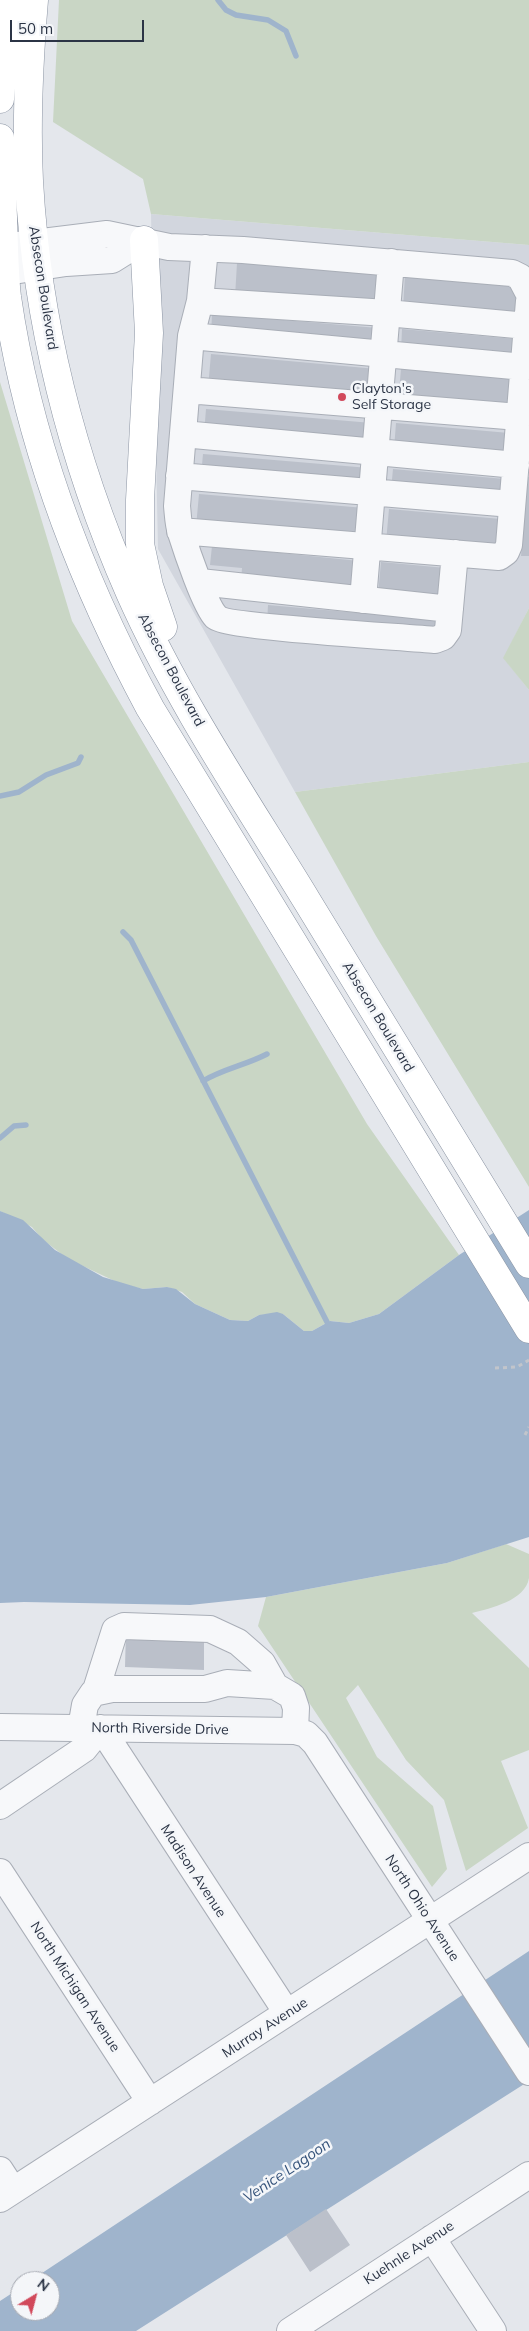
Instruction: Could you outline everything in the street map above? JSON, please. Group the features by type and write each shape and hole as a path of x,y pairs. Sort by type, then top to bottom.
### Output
{"highway":[{"path":"0,99 6,0"},
{"name":"Absecon Boulevard","path":"34,0 30,51 28,145 29,181 37,255 56,370 87,480 106,535 131,595 191,709 529,1264"},
{"path":"0,138 2,259 16,342 30,408 47,469 69,534 93,594 121,654 160,723 529,1329"},
{"path":"144,240 149,334 140,500 140,544 149,586 191,709"}],"street":[{"path":"2,259 37,255 107,234 144,240 169,247 391,262 512,273 520,277 527,286 529,294"},
{"path":"205,248 200,301 191,336 177,506 180,531 209,606 217,618 230,623 434,640 443,637 448,630 455,553"},
{"path":"363,600 391,262"},
{"path":"180,531 499,557 506,552 509,545 529,300"},
{"path":"200,301 387,313 527,326"},
{"path":"191,336 524,367"},
{"path":"187,390 519,417"},
{"path":"183,434 516,465"},
{"path":"180,476 512,504"},
{"path":"200,582 450,609"},
{"path":"0,1806 84,1749 91,1728 85,1705 95,1693 115,1630 124,1626 210,1629 238,1642 262,1663 275,1686"},
{"path":"95,1693 112,1689 206,1689 227,1683 275,1686 292,1696 305,1737"},
{"name":"North Riverside Drive","path":"0,1726 305,1737"},
{"name":"Madison Avenue","path":"91,1728 286,2014"},
{"name":"North Ohio Avenue","path":"305,1737 474,1986 529,2072"},
{"name":"Murray Avenue","path":"4,2186 150,2102 529,1856"},
{"name":"North Michigan Avenue","path":"0,1872 150,2102"},
{"name":"Kuehnle Avenue","path":"295,2330 529,2175"},
{"path":"432,2238 493,2331"}],"path":[{"path":"495,1368 517,1367 529,1360"},
{"path":"524,1435 529,1427"}],"shaded area":[{"name":"Clayton's Self Storage","path":"151,214 529,245 529,608 504,658 529,690 529,762 295,792 158,549"}],"green space":[{"path":"59,0 529,0 529,245 151,214 143,179 53,122"},
{"path":"0,382 72,621 367,1124 459,1255 379,1314 349,1323 330,1321 312,1331 304,1331 283,1314 259,1315 248,1321 230,1320 195,1304 182,1292 167,1287 143,1289 121,1284 68,1259 42,1239 32,1227 0,1211"},
{"path":"529,608 529,690 503,658"},
{"path":"529,762 529,1187 376,936 295,792"},
{"path":"506,1544 529,1554 529,1578 526,1586 514,1598 506,1602 472,1613 529,1668 529,1750 501,1761 528,1828 466,1871 444,1800 406,1760 358,1685 346,1698 377,1757 433,1806 447,1869 432,1887 258,1626 266,1597 447,1563"}],"water":[{"path":"529,1210 529,1537 447,1563 266,1597 190,1605 0,1603 0,1211 23,1220 55,1250 103,1277 143,1289 167,1287 176,1289 195,1304 230,1320 248,1321 259,1315 277,1312 283,1314 304,1331 312,1331 330,1321 349,1323 379,1314 459,1255"},
{"name":"Venice Lagoon","path":"529,1951 529,2081 136,2331 0,2331 0,2301 10,2294 10,2321 60,2321 60,2271 45,2271"}],"building":[{"path":"237,263 384,274 381,308 235,297"},
{"path":"405,275 518,285 515,319 403,309"},
{"path":"212,314 378,328 377,351 211,336"},
{"path":"402,329 515,339 513,361 401,351"},
{"path":"211,354 377,369 374,403 208,388"},
{"path":"401,369 513,379 511,413 398,403"},
{"path":"206,409 372,423 370,449 204,434"},
{"path":"396,423 509,433 507,459 394,449"},
{"path":"203,454 369,468 367,490 201,476"},
{"path":"393,469 505,479 504,501 391,490"},
{"path":"528,477 529,556 521,556"},
{"path":"199,494 365,508 362,542 196,527"},
{"path":"389,509 501,519 498,552 386,542"},
{"path":"212,546 359,561 356,594 241,582 242,568 210,565"},
{"path":"381,562 446,568 443,602 378,595"},
{"path":"268,605 440,620 439,638 267,623"},
{"path":"126,1630 204,1633 204,1670 125,1667"},
{"path":"326,2209 350,2245 310,2272 286,2235"}],"waterway":[{"path":"218,0 226,10 236,15 268,20 286,31 296,56"},
{"path":"0,796 19,792 46,775 78,763 81,757"},
{"path":"123,932 131,940 327,1322"},
{"path":"203,1081 218,1073 267,1054"},
{"path":"0,1138 14,1126 26,1125"}],"place":[{"name":"Clayton's Self Storage","path":"342,397"}]}
